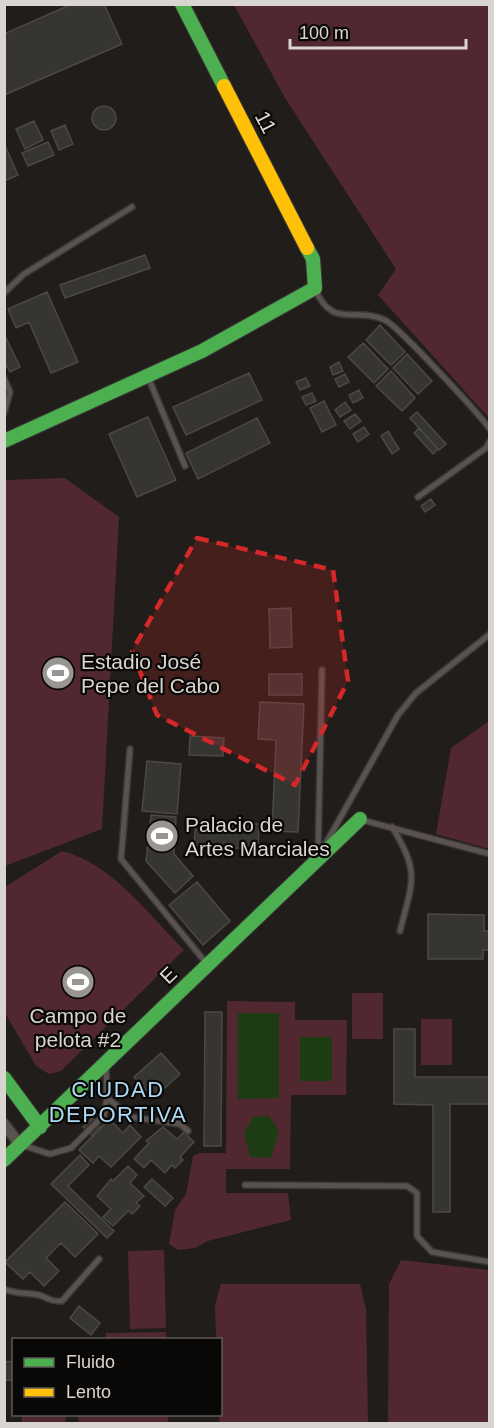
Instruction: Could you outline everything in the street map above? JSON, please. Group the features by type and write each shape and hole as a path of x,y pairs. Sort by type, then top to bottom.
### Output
{"street":[{"name":"11","path":"182,4 313,259 315,288"},
{"path":"4,441 285,312 315,288"},
{"name":"E","path":"4,1160 106,1065 360,819"},
{"path":"4,1078 40,1127"},
{"path":"4,1124 20,1145"}],"lane":[{"path":"4,293 24,274 132,207"},
{"path":"315,288 322,305 334,313 372,317 385,320 392,325 489,429"},
{"path":"147,375 185,466"},
{"path":"4,378 10,392 4,413"},
{"path":"418,497 486,448 489,441"},
{"path":"318,860 398,715 416,693 489,634"},
{"path":"318,860 322,670"},
{"path":"130,749 121,859 208,966"},
{"path":"360,819 489,854"},
{"path":"392,827 412,864 412,880 400,931"},
{"path":"20,1145 50,1154 71,1148 104,1115 107,1098 106,1065"},
{"path":"107,1098 131,1117 180,1124 188,1131"},
{"path":"245,1185 407,1186 417,1193 417,1236 432,1252 489,1262"},
{"path":"4,1289 17,1295 40,1295 50,1302 62,1301 99,1259"}],"highlighted area":[{"path":"197,538 333,570 348,681 295,785 157,715 132,651"}],"shaded area":[{"path":"234,5 489,5 489,418 378,295 396,269 285,98"},
{"name":"Estadio José Pepe del Cabo","path":"65,478 119,517 102,829 5,866 5,480"},
{"path":"489,721 489,849 436,834 451,748"},
{"name":"Campo de pelota #2","path":"62,851 98,867 114,879 184,950 61,1071 49,1074 36,1066 5,1013 5,887"},
{"path":"352,993 383,993 383,1039 352,1039"},
{"path":"227,1001 295,1002 295,1020 347,1020 346,1095 291,1095 290,1169 226,1169 226,1193 288,1193 291,1220 208,1241 195,1248 178,1250 169,1244 175,1210 186,1194 193,1156 199,1153 226,1153"},
{"path":"238,1013 279,1013 279,1098 238,1099"},
{"path":"421,1019 452,1019 452,1065 421,1065"},
{"path":"300,1037 332,1037 332,1081 300,1081"},
{"path":"269,1116 279,1131 271,1158 250,1157 244,1133 253,1117"},
{"path":"164,1250 166,1328 130,1329 128,1251"},
{"path":"401,1260 489,1270 489,1423 388,1423 389,1284"},
{"path":"221,1284 360,1284 366,1309 368,1423 219,1423 219,1416 222,1416 222,1338 216,1338 215,1305"},
{"path":"166,1332 166,1338 106,1338 106,1333"},
{"path":"22,1416 66,1416 65,1423 22,1423"},
{"path":"78,1416 168,1416 168,1423 79,1423"}],"building":[{"path":"72,4 104,4 122,44 4,95 4,34"},
{"path":"104,106 112,110 116,118 112,126 104,130 96,126 92,118 96,110"},
{"path":"34,121 43,140 25,149 16,129"},
{"path":"65,125 73,144 59,150 51,131"},
{"path":"48,142 54,155 28,166 22,153"},
{"path":"4,143 18,175 4,181"},
{"path":"145,255 150,268 65,298 60,285"},
{"path":"47,292 78,362 51,373 29,322 16,328 8,309"},
{"path":"380,325 405,352 391,365 366,340"},
{"path":"4,334 20,367 10,372 4,360"},
{"path":"363,343 388,369 374,383 348,357"},
{"path":"407,354 432,381 418,394 393,368"},
{"path":"339,362 343,371 333,375 330,367"},
{"path":"391,371 415,398 402,411 376,386"},
{"path":"249,373 262,400 186,435 173,407"},
{"path":"345,374 349,382 339,387 335,379"},
{"path":"306,378 310,386 300,390 296,382"},
{"path":"359,390 363,398 353,403 349,395"},
{"path":"312,393 316,401 306,405 302,397"},
{"path":"324,401 336,425 322,432 310,408"},
{"path":"345,402 351,410 340,417 335,410"},
{"path":"417,412 446,444 439,450 410,418"},
{"path":"355,414 361,421 350,429 344,421"},
{"path":"148,417 176,480 137,497 109,434"},
{"path":"257,418 270,443 198,479 186,453"},
{"path":"364,427 369,434 358,442 353,434"},
{"path":"419,428 438,449 433,454 414,433"},
{"path":"388,431 399,449 392,454 381,436"},
{"path":"431,499 435,505 425,512 421,506"},
{"path":"291,608 292,647 270,648 269,609"},
{"path":"269,674 302,674 302,695 269,695"},
{"path":"260,702 304,704 298,832 272,831 276,740 258,739"},
{"path":"190,736 224,738 223,756 189,755"},
{"path":"147,761 181,764 177,814 142,811"},
{"name":"Palacio de Artes Marciales","path":"151,815 176,817 174,854 193,876 175,893 146,861"},
{"path":"196,820 259,824 258,849 194,846"},
{"path":"197,882 230,921 203,945 169,905"},
{"path":"428,914 484,915 484,931 490,931 490,950 483,950 483,959 428,959"},
{"path":"205,1012 222,1012 221,1146 204,1146"},
{"path":"394,1029 415,1029 415,1077 490,1077 490,1104 450,1104 450,1212 433,1212 433,1105 394,1104"},
{"path":"161,1053 180,1074 154,1098 134,1077"},
{"path":"92,1118 101,1128 93,1136 83,1127"},
{"path":"109,1119 123,1133 130,1125 141,1137 111,1167 99,1156 93,1163 79,1150"},
{"path":"163,1127 177,1139 184,1132 194,1142 180,1157 183,1160 175,1168 172,1165 165,1173 151,1160 144,1168 134,1159 149,1143 146,1141"},
{"path":"80,1155 89,1165 68,1186 114,1231 107,1238 51,1184"},
{"path":"128,1166 137,1175 130,1183 144,1196 136,1203 140,1206 132,1214 128,1211 113,1226 103,1217 111,1209 97,1196 111,1179 113,1181"},
{"path":"152,1179 173,1198 165,1206 144,1187"},
{"path":"65,1202 98,1234 75,1257 61,1243 46,1258 59,1271 44,1286 30,1272 23,1279 5,1262"},
{"path":"79,1306 100,1323 91,1335 70,1318"},
{"path":"12,1361 12,1380 4,1380 4,1362"}],"traffic: fast":[{"path":"182,4 224,86"},
{"path":"4,441 202,351 315,288 313,259 307,248"},
{"path":"4,1160 360,819"},
{"path":"4,1078 40,1127"}],"traffic: slow":[{"path":"224,86 307,248"}],"place":[{"name":"Estadio José Pepe del Cabo","path":"58,673"},
{"name":"Palacio de Artes Marciales","path":"162,836"},
{"name":"Campo de pelota #2","path":"78,982"}],"district":[{"name":"CIUDAD DEPORTIVA","path":"118,1102"}]}
